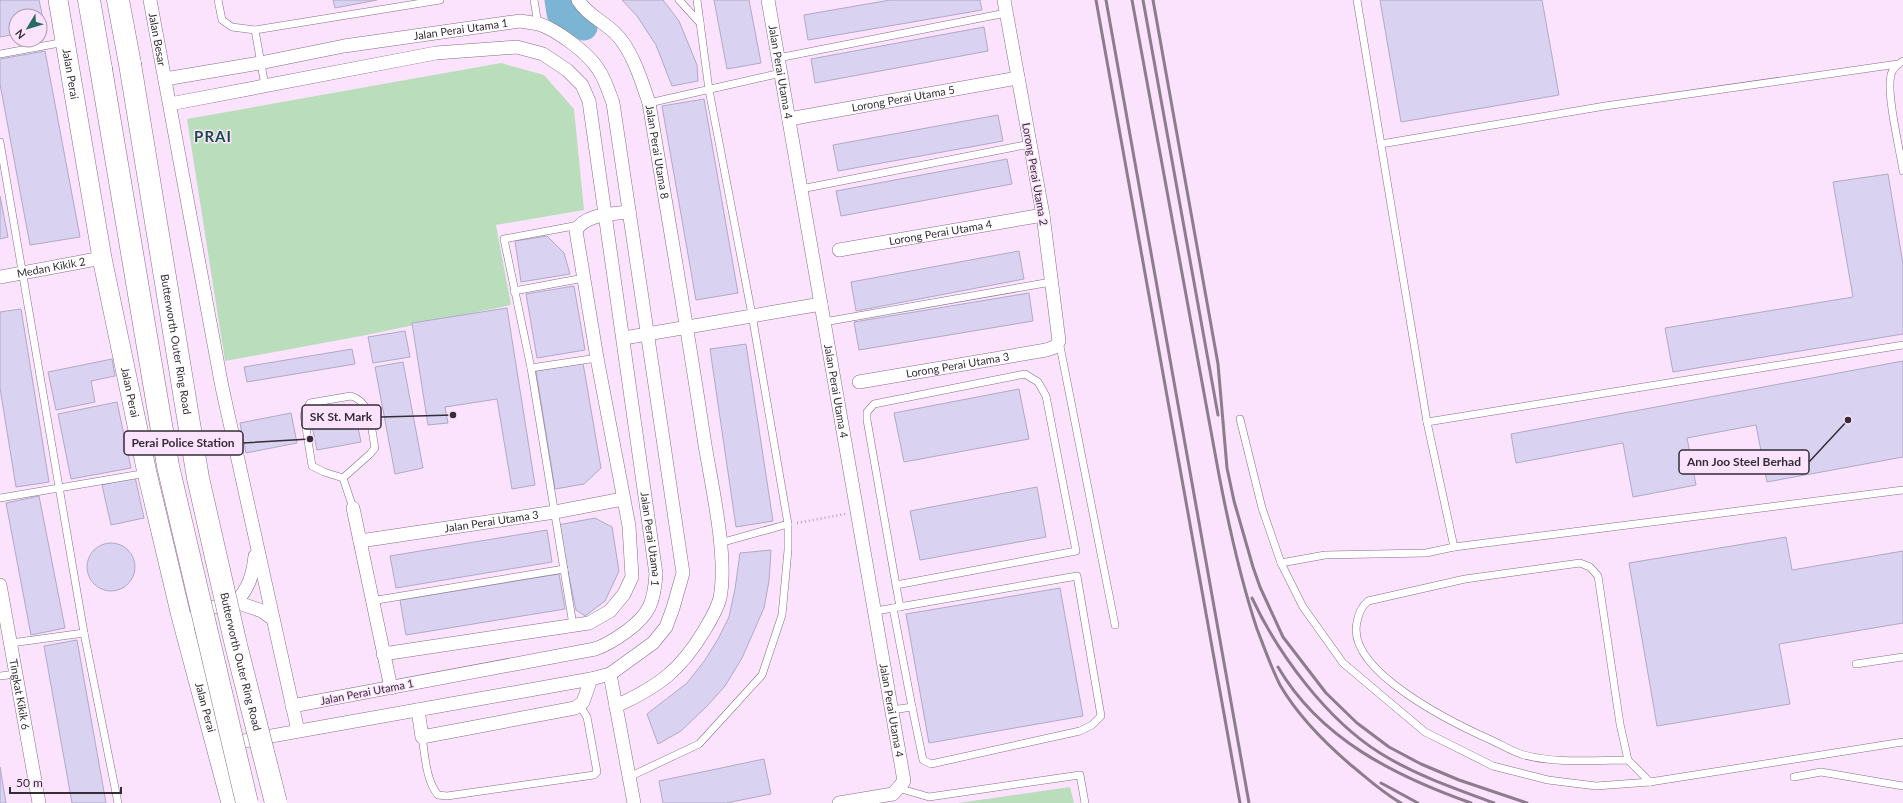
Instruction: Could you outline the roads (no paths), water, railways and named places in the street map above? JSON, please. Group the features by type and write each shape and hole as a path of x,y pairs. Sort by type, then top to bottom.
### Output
{"highway":[{"path":"89,0 168,466 247,803"},
{"name":"Butterworth Outer Ring Road","path":"118,0 130,64 198,478 236,645 276,803"}],"street":[{"name":"Jalan Perai","path":"58,0 102,258 147,473 185,629 231,803"},
{"name":"Jalan Besar","path":"150,0 222,386 256,548 298,731"},
{"name":"Jalan Perai Utama 8","path":"578,0 584,10 616,34 632,58 649,103 687,328"},
{"name":"Jalan Perai Utama 4","path":"768,0 876,611 892,710 901,785"},
{"name":"Lorong Perai Utama 2","path":"1004,0 1043,216 1057,344"},
{"name":"Jalan Perai Utama 1","path":"164,79 260,63 344,46 520,22 538,24 554,31 588,57 598,68 606,82 613,103 683,573 666,627 654,643 610,674 591,679 216,746"},
{"name":"Jalan Perai Utama 1","path":"170,104 436,53 517,47 543,54 567,70 582,85 589,101 624,338 656,574 655,592 648,610 639,623 612,643 595,649 292,706"},
{"name":"Lorong Perai Utama 5","path":"789,119 1018,78"},
{"path":"578,225 585,220 605,215 629,212"},
{"name":"Lorong Perai Utama 4","path":"839,250 1043,216"},
{"name":"Jalan Perai Utama 1","path":"383,654 589,623 610,611 624,594 632,577 630,526 623,499 597,358 576,230 578,225"},
{"name":"Medan Kikik 2","path":"0,277 102,258"},
{"path":"624,338 821,304"},
{"path":"616,706 646,692 669,676 694,647 711,620 720,599 722,571 720,543 687,328"},
{"name":"Lorong Perai Utama 3","path":"859,382 1057,344"},
{"name":"Jalan Perai Utama 3","path":"360,540 555,512 623,499"},
{"path":"353,508 390,688"},
{"path":"236,602 244,594 250,583 256,548"},
{"name":"Tingkat Kikik 6","path":"0,585 39,803"},
{"path":"185,629 198,613 205,609 236,602 262,610 273,619"},
{"path":"610,674 634,803"},
{"path":"418,710 422,737 575,708 580,706 591,679"},
{"path":"240,741 257,803"},
{"path":"839,803 893,794 901,785"}],"lane":[{"path":"218,0 222,20 232,27 255,30 440,0"},
{"path":"534,0 538,24"},
{"path":"679,0 700,23"},
{"path":"629,777 699,744 762,675 782,615 788,550 788,524 752,315 709,90 697,0"},
{"path":"1357,0 1426,422 1454,547"},
{"path":"778,58 1006,13"},
{"path":"255,30 265,86"},
{"path":"0,54 66,42"},
{"path":"1381,144 1605,106 1900,62"},
{"path":"1900,62 1891,74 1890,93 1903,171"},
{"path":"649,103 781,73"},
{"path":"0,142 24,272 84,633 118,803"},
{"path":"801,189 1030,144"},
{"path":"573,625 531,368 504,239 578,225"},
{"path":"514,291 584,278"},
{"path":"824,322 1051,282"},
{"path":"1057,344 1114,626"},
{"path":"1426,422 1903,345"},
{"path":"531,368 597,358"},
{"path":"876,611 897,608 1077,576 1100,716 1092,725 1080,731 931,764 923,760 912,707 897,608 896,585 867,420 868,412 874,404 1025,374 1038,382 1046,396 1076,551 896,585"},
{"path":"351,396 360,398 366,406 375,448 343,478 324,472 312,466 304,415 310,403 351,396"},
{"path":"1240,419 1262,508 1281,563 1303,607 1343,663 1425,732 1493,766 1548,780 1596,786 1650,782 1903,742"},
{"path":"0,498 147,473"},
{"path":"343,478 353,508"},
{"path":"1281,563 1325,556 1426,553 1454,547 1903,490"},
{"path":"720,543 788,524"},
{"path":"1628,760 1561,761 1522,755 1473,732 1426,707 1381,674 1369,661 1358,643 1355,630 1362,607 1368,602 1464,579 1580,563 1590,567 1598,576 1620,724 1628,760 1650,782"},
{"path":"371,601 564,569"},
{"path":"10,643 84,633"},
{"path":"1856,664 1903,657"},
{"path":"0,676 16,674"},
{"path":"422,737 427,765 434,790 438,795 447,796 594,775 597,772 587,717 580,706"},
{"path":"892,710 912,707"},
{"path":"1794,777 1821,772 1903,786"},
{"path":"901,785 929,797 1080,775 1085,803"}],"waterway":[{"path":"558,0 560,13 584,27"}],"railway":[{"path":"1096,0 1240,803"},
{"path":"1106,0 1249,803"},
{"path":"1132,0 1223,494 1240,572 1257,629 1280,685 1295,708 1322,738 1352,766 1401,803"},
{"path":"1143,0 1218,415"},
{"path":"1153,0 1218,364 1227,468 1234,501 1253,567 1260,587 1283,637 1326,693 1357,723 1389,747 1421,764 1459,780 1527,803"},
{"path":"1252,598 1290,663 1306,684 1341,723 1360,739 1393,761 1436,781 1494,803"},
{"path":"1278,667 1295,692 1315,715 1337,735 1388,767 1471,803"},
{"path":"1381,783 1418,803"}],"place":[{"name":"SK St. Mark","path":"453,415"},
{"name":"Ann Joo Steel Berhad","path":"1848,420"},
{"name":"Perai Police Station","path":"310,439"}],"district":[{"name":"PRAI","path":"213,137"}]}
